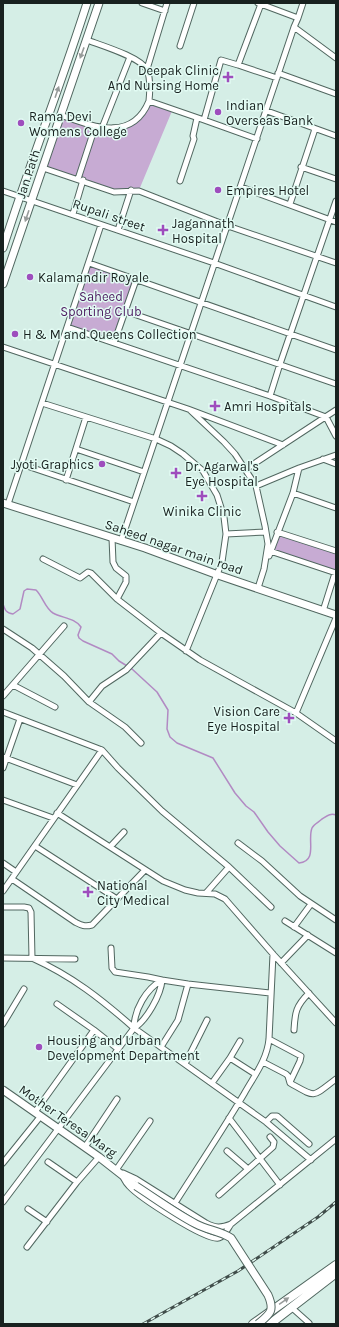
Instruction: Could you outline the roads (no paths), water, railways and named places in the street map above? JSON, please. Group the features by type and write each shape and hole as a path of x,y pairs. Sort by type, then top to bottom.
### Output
{"main road":[{"path":"270,1324 292,1307 336,1265"},
{"path":"253,1324 336,1274"}],"street":[{"name":"Jan Path","path":"3,248 19,196 50,112 87,3"},
{"name":"Jan Path","path":"3,284 99,3"},
{"path":"142,3 164,11"},
{"path":"60,116 95,127 112,128 124,127 142,114 149,101 150,82 147,69 167,3"},
{"path":"180,46 194,3"},
{"path":"121,541 303,3"},
{"path":"238,65 259,4 298,18"},
{"path":"294,27 336,58"},
{"path":"87,40 130,57 147,69"},
{"path":"102,128 130,57"},
{"path":"204,120 221,60 336,94"},
{"path":"149,101 257,139"},
{"path":"267,112 336,136"},
{"path":"180,181 194,139 193,136 197,118"},
{"path":"73,214 95,127"},
{"path":"290,204 301,167 315,129"},
{"path":"301,167 336,179"},
{"path":"43,168 114,192 139,190 228,226 336,263"},
{"path":"241,187 336,222"},
{"path":"118,230 130,190"},
{"name":"Rupali street","path":"3,191 336,306"},
{"path":"270,396 336,201"},
{"path":"4,504 21,464 102,225"},
{"path":"88,263 336,350"},
{"path":"114,344 136,280"},
{"path":"125,311 336,384"},
{"path":"67,327 114,344 181,365 326,417 336,436"},
{"path":"3,347 188,409 283,445"},
{"path":"42,403 156,439 170,446 184,454 203,471 217,494 224,517 226,534 222,562 186,651"},
{"path":"188,409 224,442 246,469 256,486 268,544 264,569"},
{"path":"246,469 336,410"},
{"path":"66,480 86,417"},
{"path":"76,449 144,472"},
{"path":"256,486 299,468 336,455"},
{"path":"323,459 336,464"},
{"path":"21,464 134,502"},
{"path":"258,588 277,532 293,493 299,468"},
{"path":"293,493 336,508"},
{"name":"Saheed nagar main road","path":"4,504 121,541 336,616"},
{"path":"226,534 266,532"},
{"path":"277,532 336,551"},
{"path":"112,538 113,562 116,568 126,576 127,580 117,599"},
{"path":"270,551 336,573 323,611"},
{"path":"43,559 80,578 88,572 91,573 117,599 160,633 186,651 225,675 296,713 336,741"},
{"path":"296,713 336,616"},
{"path":"3,696 38,654 50,643 64,626"},
{"path":"3,628 38,654 68,681 88,702 125,727 141,743"},
{"path":"88,702 102,686 126,670 160,633"},
{"path":"13,685 55,707"},
{"path":"3,712 102,750 118,768 162,810 229,867 271,907"},
{"path":"3,768 5,757 20,719"},
{"path":"3,891 102,750"},
{"path":"5,757 78,785"},
{"path":"3,800 53,818"},
{"path":"57,813 163,881 185,890 220,895 336,1023"},
{"path":"110,847 124,832"},
{"path":"238,843 262,861 300,896 336,920"},
{"path":"35,846 117,899"},
{"path":"3,864 16,872"},
{"path":"206,894 229,867"},
{"path":"12,879 82,926 86,927 92,925 145,870"},
{"path":"294,928 311,904"},
{"path":"3,907 29,908 31,912 32,958"},
{"path":"285,921 336,953"},
{"path":"281,963 308,935"},
{"path":"111,948 112,968 115,972 122,974 148,976 188,984 270,993"},
{"path":"174,1203 263,1062 267,1051 269,1038 273,954"},
{"path":"3,958 75,959"},
{"path":"32,958 56,969 82,986 134,1028 266,1122 312,1160"},
{"path":"134,1028 136,1012 144,998 154,985 162,980"},
{"path":"3,1202 57,1128 134,1028 144,1020 160,992 162,980"},
{"path":"161,1047 178,1020 188,984"},
{"path":"3,1024 24,989"},
{"path":"294,1030 297,1008 308,993"},
{"path":"57,1004 118,1049"},
{"path":"185,1064 207,1020"},
{"path":"3,1164 94,1030"},
{"path":"269,1038 300,1056 300,1061 290,1083"},
{"path":"212,1083 240,1041"},
{"path":"230,1058 255,1074"},
{"path":"263,1062 286,1074 290,1083 309,1094 314,1095 318,1093 336,1079"},
{"name":"Mother Teresa Marg","path":"3,1090 99,1157 136,1186 186,1219 231,1238 271,1302 271,1310 269,1315 258,1324"},
{"path":"85,1147 117,1099"},
{"path":"266,1122 272,1116 276,1116 310,1144"},
{"path":"229,1118 280,1185"},
{"path":"118,1171 150,1121"},
{"path":"219,1194 273,1147 274,1142 270,1137"},
{"path":"231,1224 312,1160 336,1139"},
{"path":"227,1151 248,1169"},
{"path":"27,1247 77,1182 99,1157"},
{"path":"48,1162 77,1182"},
{"name":"Mother Teresa Marg","path":"118,1171 136,1179 213,1227 224,1227 231,1224"},
{"name":"Mother Teresa Marg","path":"118,1171 129,1186 141,1196 182,1223 206,1235 219,1238 223,1236 231,1224"},
{"path":"28,1209 47,1222"},
{"path":"292,1307 309,1323"}],"waterway":[{"path":"3,604 6,611 13,614 20,609 24,591 27,589 36,590 50,611 72,620 81,627 78,635 79,638 112,654 119,661 132,669 157,692 168,710 167,729 170,737 177,743 213,758 235,793 246,806 254,812 280,846 299,863 305,861 310,854 311,833 315,824 327,816 332,814 336,815"}],"railway":[{"path":"143,1324 238,1271 318,1217 336,1202"}],"place":[{"name":"Deepak Clinic And Nursing Home","path":"228,77"},
{"name":"Indian Overseas Bank","path":"218,112"},
{"name":"Rama Devi Womens College","path":"21,123"},
{"name":"Empires Hotel","path":"218,190"},
{"name":"Jagannath Hospital","path":"163,230"},
{"name":"Kalamandir Royale","path":"30,277"},
{"name":"H & M and Queens Collection","path":"15,334"},
{"name":"Amri Hospitals","path":"215,406"},
{"name":"Jyoti Graphics","path":"102,464"},
{"name":"Dr. Agarwal's Eye Hospital","path":"176,473"},
{"name":"Winika Clinic","path":"202,496"},
{"name":"Vision Care Eye Hospital","path":"289,718"},
{"name":"National City Medical","path":"88,892"},
{"name":"Housing and Urban Development Department","path":"39,1047"}],"park label":[{"name":"Saheed Sporting Club","path":"101,304"}]}
